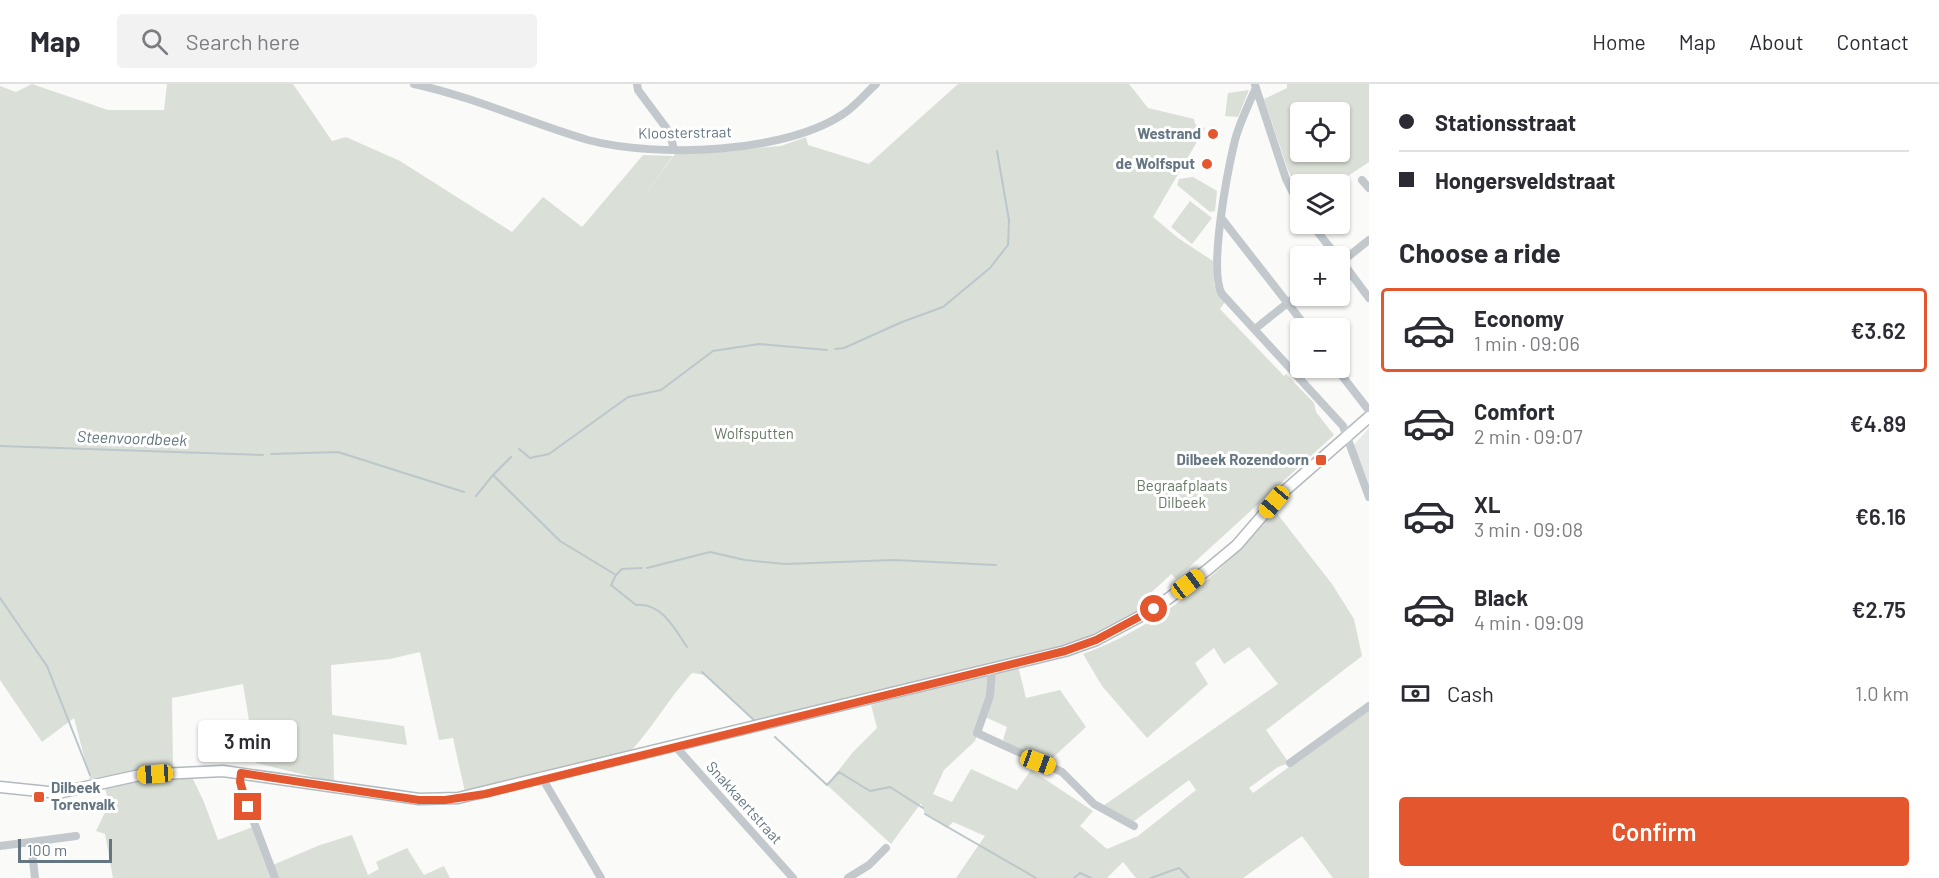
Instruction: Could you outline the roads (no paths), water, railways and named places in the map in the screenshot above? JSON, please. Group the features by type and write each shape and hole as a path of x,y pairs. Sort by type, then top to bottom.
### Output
{"street":[{"name":"Kloosterstraat","path":"414,84 507,111 590,140 629,148 674,150 780,141 805,133 846,112 866,87 876,84"},
{"path":"637,84 638,90 669,133 674,150"},
{"path":"1255,86 1290,187"},
{"path":"1255,86 1236,138 1222,219 1217,282 1222,294 1343,426 1369,497"},
{"path":"1362,180 1369,188"},
{"path":"1222,219 1299,318"},
{"path":"1319,234 1328,246"},
{"path":"1350,253 1369,240"},
{"path":"1350,274 1369,298"},
{"path":"1255,329 1288,303"},
{"path":"0,787 58,793 140,775 241,773 419,800 458,798 676,747 1088,644 1154,609 1224,556 1281,494 1346,436 1357,430 1368,412 1343,378"},
{"path":"992,669 990,696 977,733 1062,772 1094,804 1134,826"},
{"path":"1290,763 1369,706"},
{"name":"Snakkaertstraat","path":"676,747 793,878"},
{"path":"241,773 240,782 244,798 275,878"},
{"path":"542,778 601,878"},
{"path":"0,846 76,836"},
{"path":"31,842 35,878"},
{"path":"848,878 869,865 886,848"}],"waterway":[{"path":"835,349 844,348 902,322 943,307 990,268 1008,245 1009,220 997,151"},
{"path":"519,449 530,458 549,454 628,397 661,390 713,351 759,344 827,350"},
{"name":"Steenvoordbeek","path":"0,446 263,455"},
{"name":"Steenvoordbeek","path":"271,454 338,452 464,492"},
{"path":"494,474 511,457"},
{"name":"Steenvoordbeek","path":"476,496 493,475 560,541 616,575 611,585 636,605 645,605 660,612 687,647"},
{"path":"647,568 710,552 745,560 785,564 894,560 996,565"},
{"path":"616,575 622,569 642,568"},
{"path":"0,598 47,666 90,775"},
{"name":"Steenvoordbeek","path":"702,672 756,722"},
{"name":"Steenvoordbeek","path":"775,737 827,785 839,772 870,791 890,787 923,808"},
{"name":"Steenvoordbeek","path":"925,814 1036,878"},
{"name":"Steenvoordbeek","path":"1151,878 1179,868 1189,878"},
{"name":"Steenvoordbeek","path":"1074,878 1080,873 1091,878"}],"place":[{"name":"Westrand","path":"1213,134"},
{"name":"de Wolfsput","path":"1207,164"},
{"name":"Dilbeek Rozendoorn","path":"1321,460"},
{"name":"Dilbeek Torenvalk","path":"39,797"}],"park label":[{"name":"Wolfsputten","path":"754,434"},
{"name":"Begraafplaats Dilbeek","path":"1182,494"}]}
